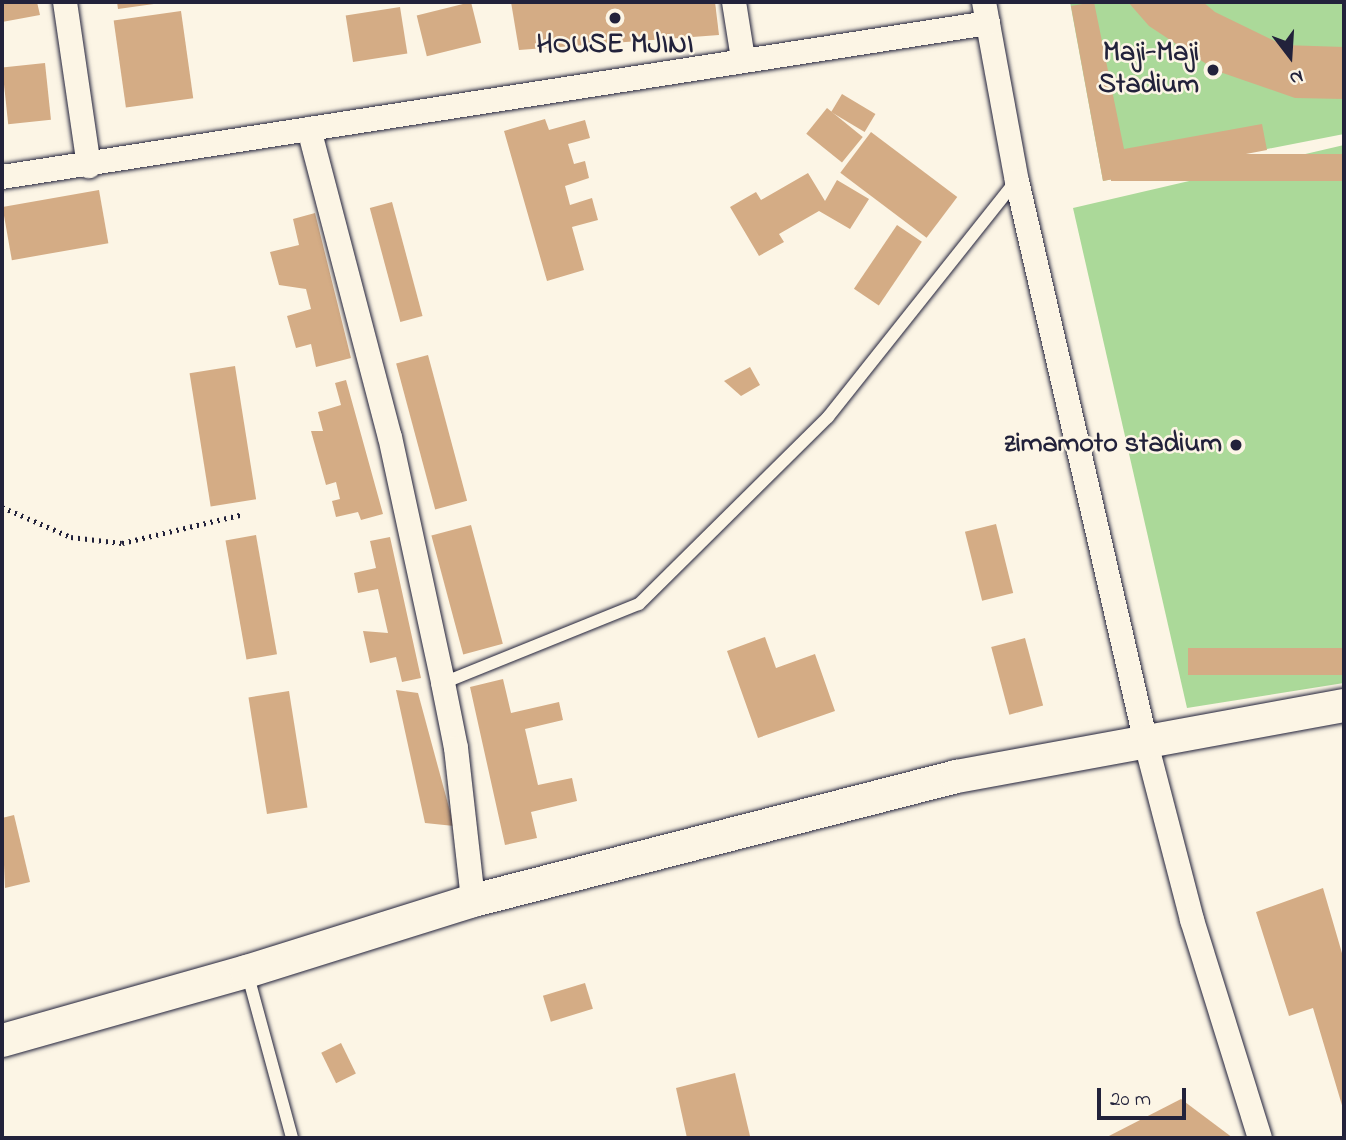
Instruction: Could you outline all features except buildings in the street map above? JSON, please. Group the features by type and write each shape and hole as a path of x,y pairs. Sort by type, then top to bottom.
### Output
{"street":[{"path":"65,2 89,166"},
{"path":"734,2 743,59"},
{"path":"2,177 89,166 743,59 986,12 1017,181 1146,743 1192,920 1260,1138"},
{"path":"309,129 390,437 443,683 456,748 473,900"},
{"path":"2,1040 246,971 473,900 956,776 1344,705"}],"lane":[{"path":"443,683 639,604 828,417 1017,181"},
{"path":"246,971 292,1138"}],"path":[{"path":"2,507 71,537 122,543 244,514"}],"green space":[{"name":"Maji-Maji Stadium","path":"1070,2 1344,2 1344,134 1103,181"},
{"name":"zimamoto stadium","path":"1344,145 1344,683 1187,708 1073,208"}],"place":[{"name":"HOUSE MJINI","path":"615,18"},
{"name":"Maji-Maji Stadium","path":"1213,70"},
{"name":"zimamoto stadium","path":"1236,445"}]}
